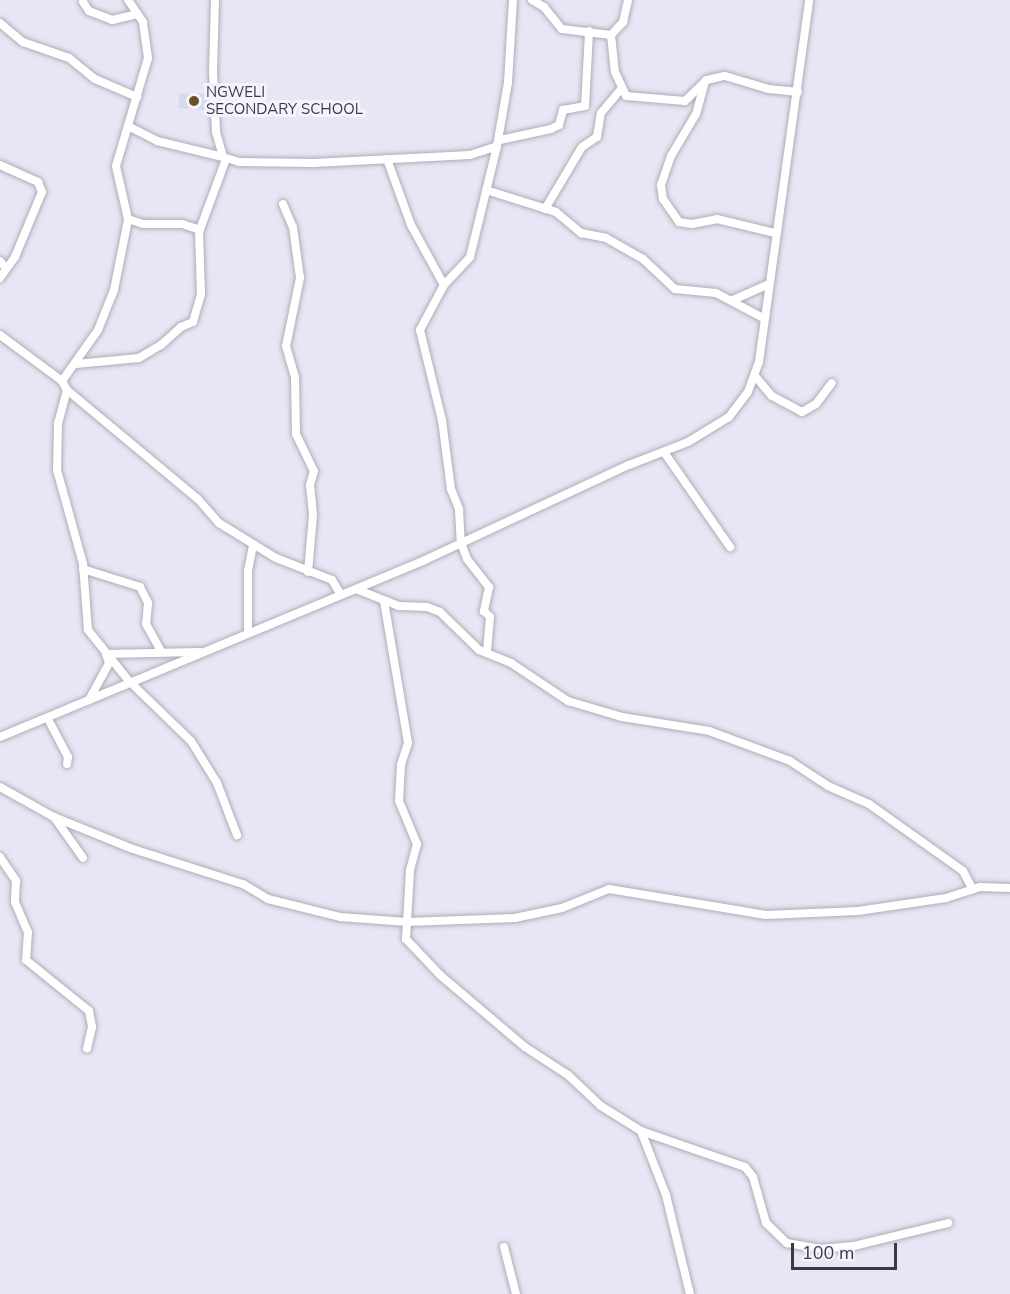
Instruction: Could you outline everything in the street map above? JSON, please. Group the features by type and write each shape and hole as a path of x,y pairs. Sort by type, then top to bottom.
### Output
{"street":[{"path":"62,381 98,330 114,290 128,219 115,174 148,58 148,36 128,0"},
{"path":"76,364 139,358 193,322 201,294 197,249 200,230 225,158 216,132 213,72 216,0"},
{"path":"487,651 490,617 484,611 489,587 466,559 461,543 459,509 451,489 442,420 420,330 444,285 470,257 499,143 513,0"},
{"path":"532,0 544,7 559,27 611,35"},
{"path":"628,0 622,22 611,35 620,90 626,96 685,100 705,81 732,76 770,89 798,92"},
{"path":"0,737 48,719 129,681 356,589 722,424 737,408 755,376 798,92 809,0"},
{"path":"83,2 89,11 112,20 137,14"},
{"path":"0,23 23,42 69,58 94,79 137,97"},
{"path":"128,126 157,141 225,158 314,163 470,155 499,143 551,129 559,125 563,110 585,106 589,31"},
{"path":"705,81 696,114 671,156 661,185 663,199 679,222 717,219 775,233"},
{"path":"545,209 582,147 597,137 601,113 620,90"},
{"path":"387,159 411,225 444,285"},
{"path":"0,165 38,182 42,192 15,257 0,278"},
{"path":"486,190 545,209 581,233 606,238 643,259 675,289 699,290 733,300 765,320"},
{"path":"283,204 293,227 300,278 286,346 295,378 296,434 314,471 310,485 313,515 308,572"},
{"path":"128,219 143,224 182,224 200,230"},
{"path":"0,261 6,268"},
{"path":"733,300 769,284"},
{"path":"0,335 62,381 67,390 198,499 219,523 254,546 308,572 332,580 341,595"},
{"path":"755,376 772,396 802,412 816,404 832,383"},
{"path":"67,390 57,423 57,470 83,569 88,630 129,681 176,723 205,760 237,835"},
{"path":"664,452 730,547"},
{"path":"248,633 248,571 254,546"},
{"path":"83,569 140,587 148,603 147,628 161,651"},
{"path":"356,589 384,601 440,612 479,650 487,651 568,701 622,717 709,731 790,761 828,786 869,804 963,871 973,890"},
{"path":"384,601 408,743 401,764 399,801 417,844 410,871 412,897 406,939 440,975 536,1056 568,1075 601,1106 641,1131 745,1167 753,1177 764,1219 787,1242 820,1249 854,1246 948,1223"},
{"path":"106,654 161,651 203,652"},
{"path":"89,700 109,663 106,654"},
{"path":"48,719 68,757 67,764"},
{"path":"0,787 54,817 133,849 243,884 268,899 340,917 407,922 515,918 562,908 609,889 766,915 869,910 988,886 1010,888"},
{"path":"54,817 83,858"},
{"path":"0,856 16,880 15,902 28,932 26,960 89,1011 92,1028 87,1048"},
{"path":"641,1131 666,1195 690,1294"},
{"path":"504,1247 516,1294"}],"shaded area":[{"name":"NGWELI SECONDARY SCHOOL","path":"211,93 209,110 179,108 179,94"}],"place":[{"name":"NGWELI SECONDARY SCHOOL","path":"194,101"}]}
